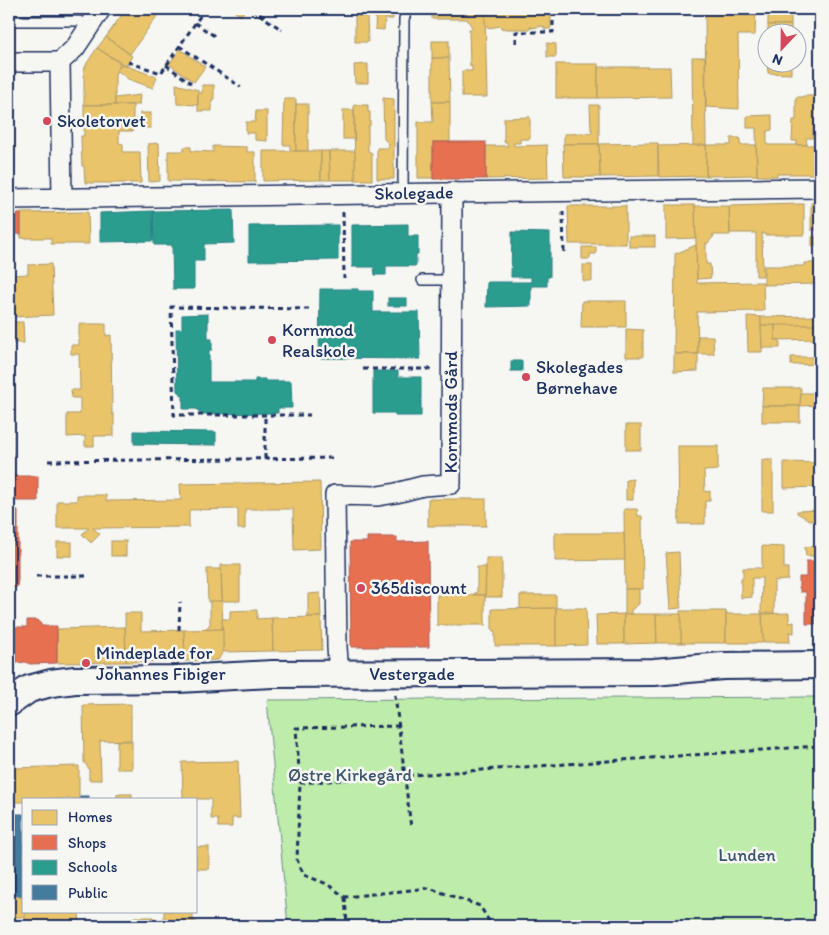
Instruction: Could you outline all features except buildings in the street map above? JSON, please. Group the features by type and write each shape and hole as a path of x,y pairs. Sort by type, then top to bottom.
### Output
{"street":[{"path":"9,62 60,62 75,48 101,9"},
{"path":"60,62 62,199"},
{"name":"Skolegade","path":"9,199 820,188"},
{"name":"Kornmods Gård","path":"339,675 335,495 378,496 396,494 423,486 451,484 452,369 450,280 452,192"},
{"name":"Vestergade","path":"9,703 29,689 51,683 75,680 178,679 273,674 654,672 723,666 820,665"}],"lane":[{"path":"404,193 404,19 408,9"},
{"path":"9,21 79,21 89,25"},
{"path":"422,280 450,280"}],"path":[{"path":"128,62 161,73 205,9"},
{"path":"252,9 282,30"},
{"path":"516,43 516,32 553,32 553,9"},
{"path":"577,9 577,18"},
{"path":"195,23 216,37"},
{"path":"179,46 242,87"},
{"path":"166,65 192,83"},
{"path":"562,191 564,253"},
{"path":"343,194 344,278"},
{"path":"309,308 172,307 174,415 310,415"},
{"path":"363,368 452,369"},
{"path":"265,415 265,459"},
{"path":"48,461 335,458"},
{"path":"36,576 89,576"},
{"path":"179,630 180,602"},
{"path":"393,674 411,828"},
{"path":"300,782 819,746 818,717 815,701 818,688 820,688"},
{"path":"399,726 296,728 300,782 297,860 304,875 328,884 345,897 429,888 480,906 492,926"},
{"path":"345,897 347,926"}],"green space":[{"path":"820,697 820,926 288,926 267,700"}],"place":[{"name":"Skoletorvet","path":"47,121"},
{"name":"Kornmod Realskole","path":"272,340"},
{"name":"Skolegades Børnehave","path":"526,377"},
{"name":"365discount","path":"361,588"},
{"name":"Mindeplade for Johannes Fibiger","path":"86,663"}],"park label":[{"name":"Østre Kirkegård","path":"350,775"},
{"name":"Lunden","path":"747,855"}]}
